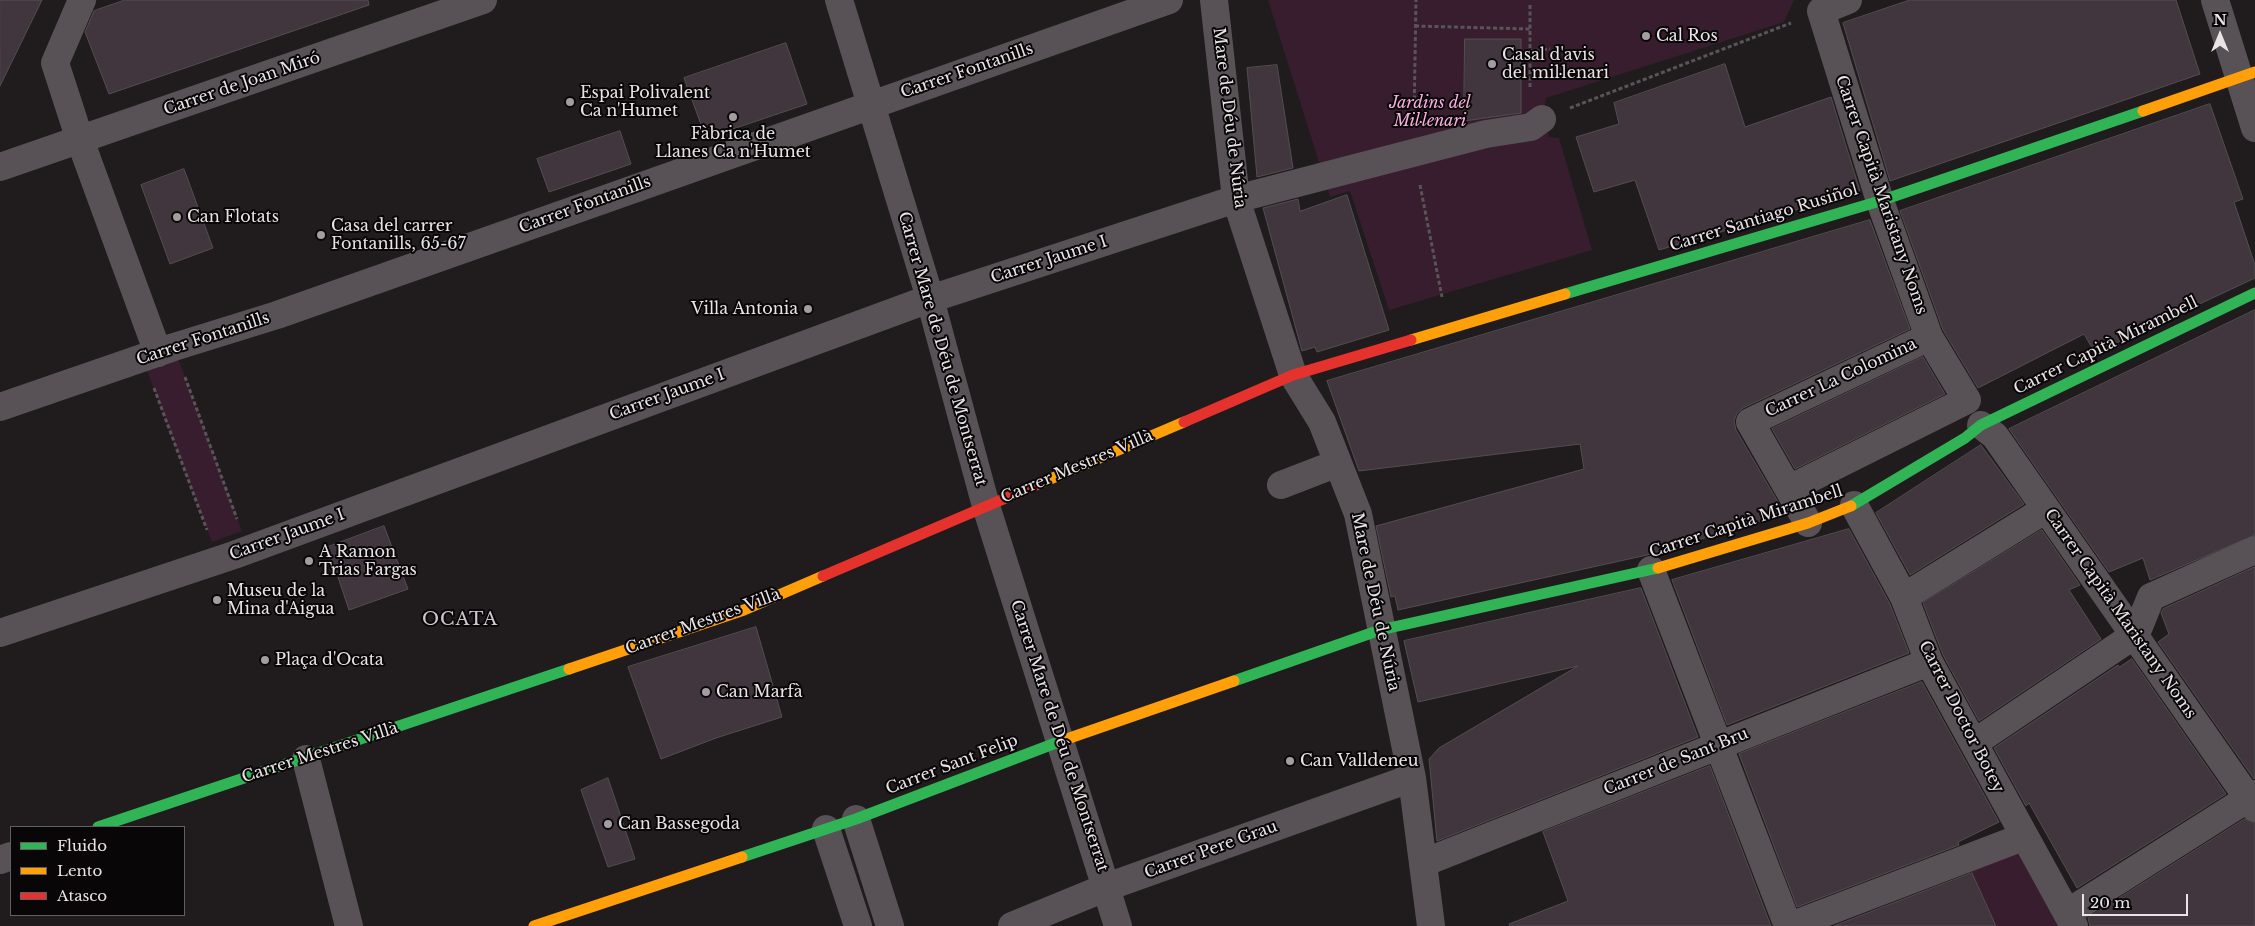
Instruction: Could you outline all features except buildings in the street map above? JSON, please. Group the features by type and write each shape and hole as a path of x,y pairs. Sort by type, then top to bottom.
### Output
{"street":[{"path":"82,0 55,63 80,140 158,352"},
{"name":"Carrer de Joan Miró","path":"0,167 483,0"},
{"name":"Carrer Mare de Déu de Montserrat","path":"839,0 930,299 986,506 1118,926"},
{"name":"Carrer Fontanills","path":"0,408 158,352 277,315 1169,0"},
{"name":"Mare de Déu de Núria","path":"1214,0 1236,200 1293,375 1322,422 1358,514 1380,630 1412,778 1424,862 1430,926"},
{"path":"1822,6 1848,0"},
{"path":"2215,0 2247,74 2255,128"},
{"name":"Carrer Capità Maristany Noms","path":"1789,489 1966,400 1929,337 1880,201 1822,6"},
{"name":"Carrer Santiago Rusiñol","path":"1293,375 1880,201 2247,74"},
{"name":"Carrer Jaume I","path":"0,633 234,555 930,299 1236,200 1486,134 1536,123"},
{"name":"Carrer Capità Mirambell","path":"1380,630 1652,570 1808,523 1854,505 1965,438 1981,425 2255,293"},
{"name":"Carrer La Colomina","path":"1808,523 1750,422 1929,337"},
{"name":"Carrer Mestres Villà","path":"101,826 306,759 744,610 1293,375"},
{"name":"Carrer Capità Maristany Noms","path":"1981,425 1995,436 2252,800"},
{"path":"1281,485 1338,463"},
{"name":"Carrer Doctor Botey","path":"1854,505 1904,597 1929,662 1974,742 2023,837 2071,920"},
{"path":"1904,597 2046,508"},
{"path":"1974,742 2136,634 2151,597 2255,550"},
{"path":"1652,570 1789,926 2023,837"},
{"name":"Carrer Sant Felip","path":"534,926 856,819 1061,741 1380,630"},
{"name":"Carrer de Sant Bru","path":"1424,862 1929,662"},
{"path":"306,759 349,926"},
{"name":"Carrer Pere Grau","path":"1012,926 1107,887 1412,778"},
{"path":"2071,920 2252,800"},
{"path":"856,819 890,926"},
{"path":"826,829 858,926"}],"path":[{"path":"1414,153 1416,0"},
{"path":"1530,5 1530,50 1536,123 1822,6"},
{"path":"1416,26 1530,29"},
{"path":"1530,50 1550,49"},
{"path":"1424,204 1437,268"},
{"path":"154,390 208,533"},
{"path":"196,408 238,522"}],"green space":[{"name":"Jardins del Mil·lenari","path":"1268,0 1794,0 1784,22 1546,98 1542,119 1549,137 1559,138 1592,250 1389,310 1350,191 1330,197"},
{"path":"174,347 242,531 212,542 142,358"},
{"path":"2020,852 2062,926 1996,926 1971,871"}],"traffic: fast":[{"path":"1565,294 1880,201 2143,111"},
{"path":"1851,506 1965,438 1981,425 2255,293"},
{"path":"1234,681 1380,630 1658,568"},
{"path":"101,826 569,669"},
{"path":"742,857 856,819 1061,741"}],"traffic: slow":[{"path":"2143,111 2255,72"},
{"path":"1411,340 1565,294"},
{"path":"1041,483 1184,422"},
{"path":"1658,568 1808,523 1851,506"},
{"path":"569,669 744,610 823,576"},
{"path":"1061,741 1234,681"},
{"path":"534,926 742,857"}],"traffic: jam":[{"path":"1184,422 1293,375 1411,340"},
{"path":"823,576 1041,483"}],"place":[{"name":"Cal Ros","path":"1646,36"},
{"name":"Casal d'avis del mil·lenari","path":"1492,64"},
{"name":"Espai Polivalent Ca n'Humet","path":"570,102"},
{"name":"Fàbrica de Llanes Ca n'Humet","path":"733,117"},
{"name":"Can Flotats","path":"177,217"},
{"name":"Casa del carrer Fontanills, 65-67","path":"321,235"},
{"name":"Villa Antonia","path":"808,309"},
{"name":"A Ramon Trias Fargas","path":"309,561"},
{"name":"Museu de la Mina d'Aigua","path":"217,600"},
{"name":"Plaça d'Ocata","path":"265,660"},
{"name":"Can Marfà","path":"706,692"},
{"name":"Can Valldeneu","path":"1290,761"},
{"name":"Can Bassegoda","path":"608,824"}],"district":[{"name":"OCATA","path":"460,620"}]}
